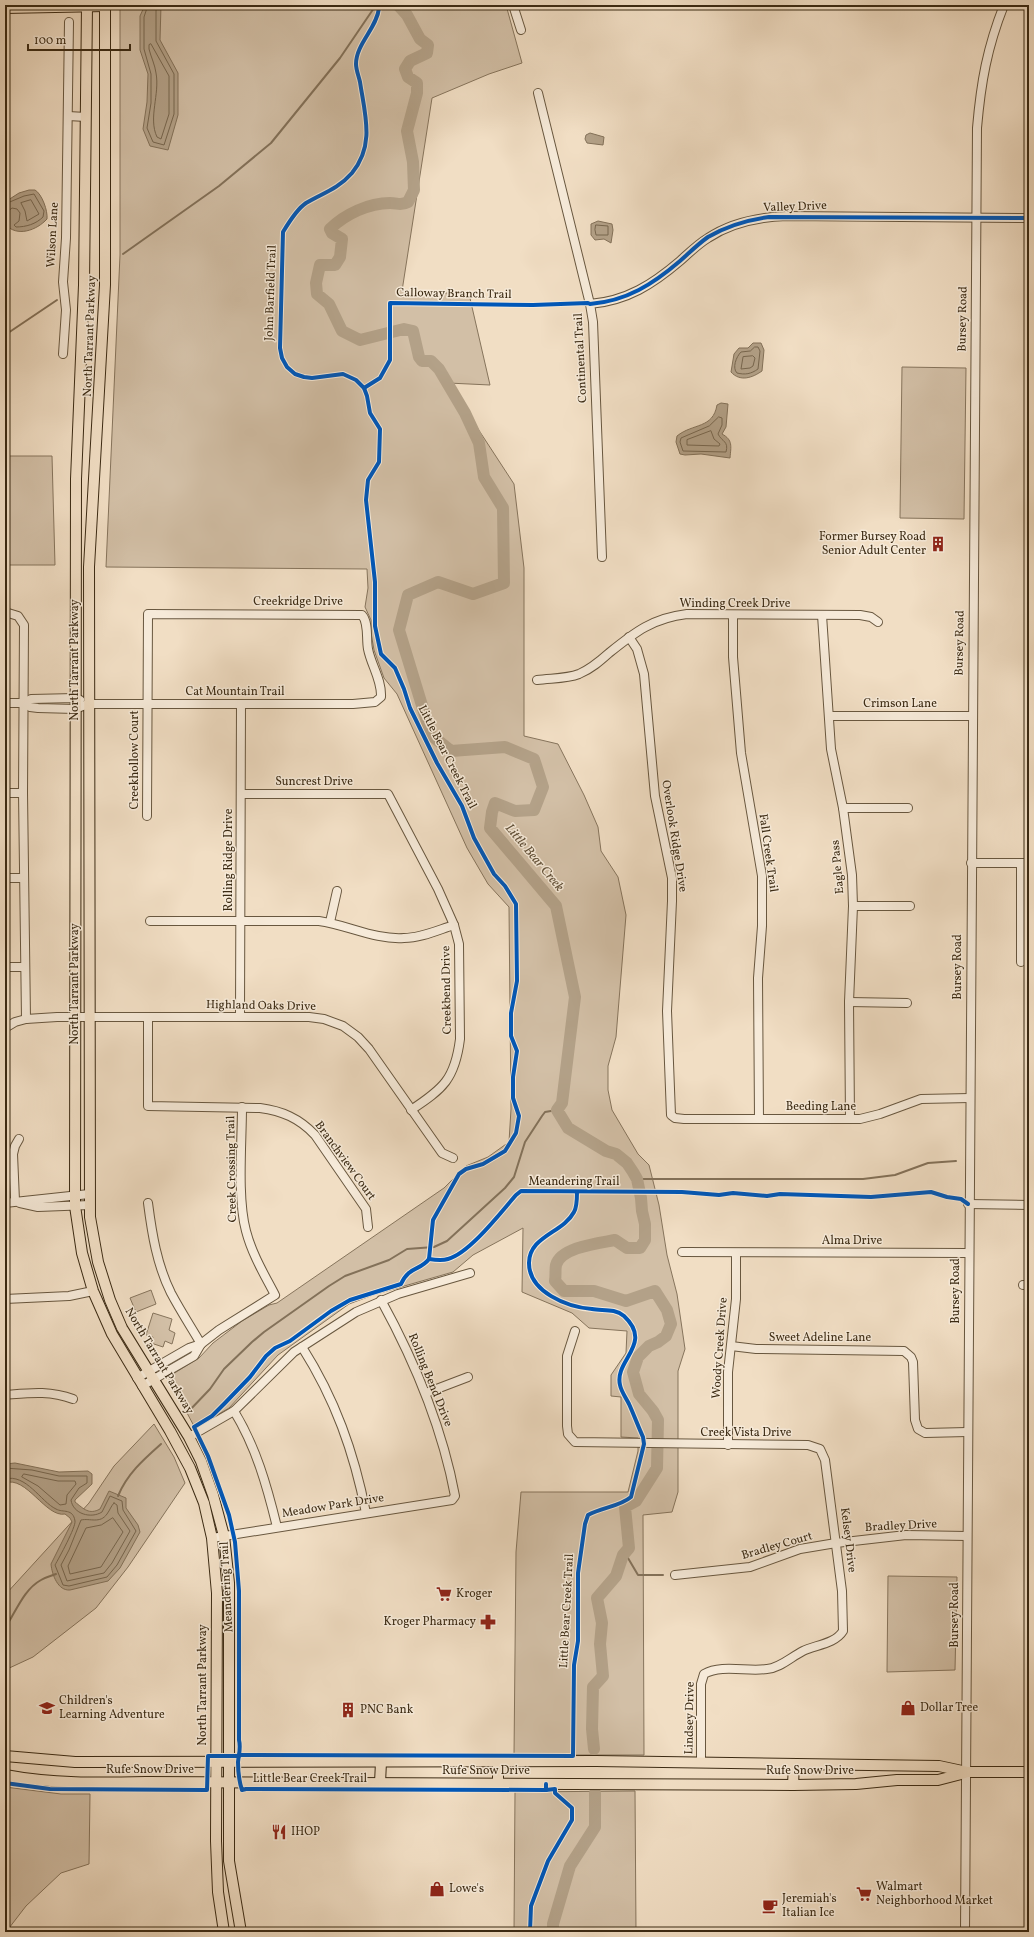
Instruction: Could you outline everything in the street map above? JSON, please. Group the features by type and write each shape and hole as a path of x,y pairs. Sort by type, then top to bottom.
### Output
{"main road":[{"path":"5,8 87,5 105,6"},
{"name":"North Tarrant Parkway","path":"87,5 82,364 76,479 74,1195 82,1253 92,1291 104,1318 190,1468 204,1503 212,1538 215,1563 217,1654 216,1859 218,1892 224,1932"},
{"name":"North Tarrant Parkway","path":"105,6 106,285 89,567 89,1194 94,1242 103,1282 122,1328 189,1437 201,1461 213,1495 224,1536 230,1583 230,1861 241,1932"},
{"path":"217,1654 230,1655"},
{"name":"Rufe Snow Drive","path":"5,1756 75,1762 701,1763 939,1766 967,1772 1029,1772"},
{"path":"380,1783 381,1762"},
{"path":"498,1762 498,1784"},
{"path":"793,1785 794,1764"},
{"name":"Rufe Snow Drive","path":"5,1775 24,1779 75,1784 229,1782 793,1785 856,1784 897,1780 938,1780 967,1772"}],"street":[{"path":"513,5 521,30"},
{"name":"Bursey Road","path":"965,1932 967,1772 968,1204 970,1098 976,128 980,86 992,39 1004,5"},
{"name":"Wilson Lane","path":"62,354 66,310 63,282 66,238 69,22"},
{"name":"Continental Trail","path":"538,93 590,304 593,330 602,557"},
{"path":"68,116 86,117"},
{"name":"Valley Drive","path":"590,304 617,300 643,289 669,270 707,238 732,226 754,219 787,216 1029,218"},
{"path":"5,612 18,616 24,625 23,793 26,1019"},
{"name":"Creekridge Drive","path":"148,614 362,615 366,624 368,650 382,688 381,697"},
{"name":"Creekhollow Court","path":"147,816 148,614"},
{"name":"Winding Creek Drive","path":"537,680 566,677 579,674 592,668 629,637 651,623 671,616 687,614 860,616 872,617 878,622"},
{"name":"Fall Creek Trail","path":"733,615 733,657 741,753 762,876 763,906 758,986 759,1119"},
{"name":"Eagle Pass","path":"822,615 831,749 843,808 852,876 853,906 849,1002 850,1119"},
{"name":"Overlook Ridge Drive","path":"629,637 637,649 644,674 655,796 672,878 667,1011 671,1115"},
{"name":"Cat Mountain Trail","path":"5,703 24,703 30,707 38,708 75,703 359,704 375,702 381,697"},
{"name":"Rolling Ridge Drive","path":"240,1016 241,704"},
{"name":"Crimson Lane","path":"828,716 972,716"},
{"path":"5,793 23,793"},
{"name":"Suncrest Drive","path":"241,794 388,794"},
{"name":"Creekbend Drive","path":"388,794 438,889 454,925 459,952 460,1039 458,1052 445,1084 437,1093 411,1110"},
{"path":"843,808 908,808"},
{"path":"971,863 1025,863 1020,962"},
{"path":"5,878 24,878"},
{"path":"330,922 337,891"},
{"path":"853,906 910,906"},
{"path":"150,921 306,920 330,922 392,938 416,937 454,925"},
{"path":"5,967 25,967"},
{"path":"849,1002 907,1003"},
{"name":"Highland Oaks Drive","path":"5,1028 26,1019 89,1016 240,1016 309,1017 324,1019 343,1026 358,1037 442,1154 453,1158"},
{"name":"Branchview Court","path":"148,1016 148,1106 242,1107 276,1110 289,1115 306,1126 315,1135 366,1209 368,1227"},
{"name":"Beeding Lane","path":"671,1115 675,1118 684,1119 850,1119 880,1114 921,1099 970,1098"},
{"name":"Creek Crossing Trail","path":"201,1344 219,1330 276,1295 254,1253 245,1229 242,1196 242,1107"},
{"path":"15,1201 13,1154 19,1139"},
{"path":"5,1203 89,1194"},
{"path":"15,1201 38,1207 90,1206"},
{"path":"140,1382 151,1375 194,1356 201,1344 171,1293 165,1278 155,1245 148,1203"},
{"path":"968,1204 1029,1205"},
{"name":"Alma Drive","path":"682,1252 968,1253"},
{"name":"Woody Creek Drive","path":"728,1444 728,1372 736,1299 736,1253"},
{"path":"189,1437 234,1411 276,1367 302,1347 356,1312 381,1300 470,1274"},
{"path":"5,1299 69,1296 92,1291"},
{"name":"Rolling Bend Drive","path":"381,1300 410,1356 426,1394 442,1442 455,1496"},
{"name":"Creek Vista Drive","path":"575,1331 567,1356 567,1426 571,1439 581,1444 808,1445 820,1449"},
{"name":"Sweet Adeline Lane","path":"731,1346 756,1349 897,1350 908,1354 913,1362 914,1420 918,1429 925,1433 968,1432"},
{"path":"302,1347 320,1375 342,1424 358,1472 366,1513"},
{"path":"426,1394 468,1377"},
{"path":"5,1395 39,1392 60,1394 73,1399"},
{"path":"234,1411 251,1441 258,1459 277,1527"},
{"name":"Kelsey Drive","path":"704,1674 716,1670 768,1670 775,1668 803,1651 834,1640 840,1635 844,1625 844,1608 825,1460 820,1449"},
{"name":"Meadow Park Drive","path":"212,1538 452,1500 455,1496"},
{"name":"Bradley Drive","path":"836,1543 906,1535 967,1536"},
{"name":"Bradley Court","path":"675,1575 750,1567 800,1549 836,1543"},
{"name":"Lindsey Drive","path":"701,1763 701,1684 704,1674"}],"shaded area":[{"path":"120,5 506,5 522,63 489,74 432,98 402,291 469,294 490,385 448,383 514,484 524,568 524,736 558,744 584,795 598,827 601,851 618,877 626,915 616,1037 608,1066 608,1090 612,1110 638,1154 649,1165 659,1205 667,1255 677,1294 685,1349 678,1371 678,1492 672,1512 643,1515 644,1755 514,1755 516,1552 521,1492 628,1492 638,1451 638,1438 621,1437 621,1397 611,1396 611,1375 626,1353 627,1331 589,1328 572,1313 522,1292 523,1228 473,1255 453,1272 373,1295 349,1304 278,1355 229,1408 195,1428 168,1377 199,1358 213,1343 242,1321 269,1305 277,1303 444,1188 466,1166 488,1157 509,1142 511,1109 509,907 488,884 467,848 397,694 384,678 374,650 371,633 371,620 365,607 368,588 367,569 106,567 120,255"},
{"path":"902,367 966,368 964,519 900,518"},
{"path":"5,456 52,456 55,565 5,565"},
{"path":"151,1290 156,1304 136,1312 130,1298"},
{"path":"153,1313 172,1319 169,1330 175,1333 172,1344 165,1341 163,1347 151,1343 153,1337 146,1335"},
{"path":"154,1424 174,1457 185,1483 128,1567 96,1608 33,1657 5,1670 5,1595 89,1503 114,1466"},
{"path":"888,1576 957,1577 955,1670 887,1672"},
{"path":"5,1787 61,1794 90,1794 89,1864 61,1873 26,1906 6,1932 5,1932"},
{"path":"635,1791 636,1932 514,1932 515,1792"}],"water":[{"path":"145,5 161,5 160,40 178,73 178,115 168,150 150,146 143,129 147,102 148,74 140,50 140,16"},
{"path":"590,133 604,137 603,145 587,143 585,139 586,135"},
{"path":"35,190 40,195 45,207 47,219 38,226 27,231 15,231 5,224 5,202 19,193"},
{"path":"598,221 612,224 613,230 611,243 604,239 595,240 591,235 591,224"},
{"path":"753,343 761,343 764,350 762,371 754,376 746,378 738,377 731,372 734,354 739,348 748,348"},
{"path":"721,403 728,404 726,427 722,434 730,441 730,458 701,454 680,454 676,442 677,436 689,429 707,422 715,413 717,405"},
{"path":"15,1463 59,1472 88,1471 92,1474 92,1484 75,1500 75,1502 81,1507 90,1511 100,1509 109,1491 126,1498 126,1508 138,1525 140,1532 120,1568 108,1581 70,1590 62,1588 56,1582 51,1564 72,1522 65,1514 51,1510 21,1485 13,1482 5,1483 5,1464"}],"waterway":[{"path":"123,254 219,186 271,143 340,58 376,5"},
{"name":"Little Bear Creek","path":"398,5 407,15 420,39 428,45 427,53 410,61 405,69 408,77 417,83 417,93 407,131 413,162 414,190 406,203 390,203 366,207 350,214 330,229 332,233 342,239 340,257 335,265 320,265 316,283 317,294 329,304 342,331 360,340 404,329 413,331 419,357 422,361 431,361 439,369 465,413 479,443 484,477 503,508 504,583 473,594 438,582 408,595 399,630 431,735 451,751 505,747 534,759 543,787 534,810 515,811 495,803 490,828 556,906 575,997 562,1103 557,1110 568,1128 606,1151 616,1154 627,1163 637,1179 645,1224 645,1240 640,1248 627,1248 615,1240 591,1244 573,1250 559,1259 556,1265 555,1281 564,1291 594,1291 626,1301 655,1291 667,1310 671,1324 666,1336 649,1346 638,1357 633,1372 639,1394 653,1411 658,1420 657,1468 636,1501 625,1507 629,1548 623,1555 616,1576 597,1598 602,1623 600,1644 603,1676 593,1687 592,1729 594,1749"},
{"path":"5,335 57,300"},
{"path":"188,1412 210,1389 224,1369 252,1342 329,1286 345,1276 389,1260 407,1249 434,1247 447,1241 505,1188 514,1177 525,1142 542,1116 545,1112 557,1110"},
{"path":"637,1179 863,1179 895,1175 928,1163 956,1161"},
{"path":"118,1496 131,1474 161,1444"},
{"path":"625,1553 638,1575 663,1575"},
{"path":"5,1628 29,1589 41,1580 56,1574"},
{"name":"Little Bear Creek","path":"553,1932 553,1924 570,1866 595,1827 595,1793"}],"cycle path":[{"name":"John Barfield Trail","path":"376,5 379,8 375,22 359,50 356,64 366,118 366,141 364,152 352,173 347,178 336,187 306,203 293,216 283,232 280,348 282,358 287,367 295,374 312,378 343,374 356,380 364,388 370,413 380,429 379,462 368,480 366,500 375,582 375,626 381,654 395,668 410,708 437,763 462,806 474,838 494,874 505,886 516,904 517,981 511,1013 511,1036 517,1051 513,1077 513,1098 519,1116 516,1133 505,1151 483,1164 466,1169 459,1174 433,1220 429,1259"},
{"name":"Calloway Branch Trail","path":"364,388 380,378 390,360 390,303 533,305 590,304 603,302 628,295 649,284 715,233 737,224 769,217 1029,218"},
{"name":"Meandering Trail","path":"429,1259 448,1259 466,1249 485,1231 521,1191 682,1192 719,1195 733,1193 767,1196 780,1194 871,1197 931,1192 947,1197 961,1199 968,1204"},
{"name":"Meandering Trail","path":"239,1755 573,1756 574,1665 578,1641 578,1573 585,1524 588,1515 621,1503 631,1497 644,1444 643,1437 620,1385 622,1368 634,1344 635,1335 632,1326 620,1313 608,1310 582,1308 551,1296 542,1290 535,1282 531,1273 529,1263 530,1254 540,1241 569,1219 576,1208 577,1192"},
{"name":"Meandering Trail","path":"429,1259 426,1263 407,1274 401,1284 350,1300 331,1311 290,1341 275,1348 266,1356 250,1377 212,1416 194,1427 208,1456 229,1515 235,1542 239,1591 240,1748 238,1772 240,1783 242,1790 546,1790"},
{"path":"5,1783 50,1789 207,1790 208,1756 239,1756"},
{"path":"530,1932 531,1906 548,1861 572,1820 572,1808 555,1793 555,1789 546,1790 546,1784"}],"place":[{"name":"Former Bursey Road Senior Adult Center","path":"938,544"},
{"name":"Kroger","path":"444,1594"},
{"name":"Kroger Pharmacy","path":"488,1622"},
{"name":"Children's Learning Adventure","path":"47,1708"},
{"name":"Dollar Tree","path":"908,1708"},
{"name":"PNC Bank","path":"348,1710"},
{"name":"IHOP","path":"279,1832"},
{"name":"Lowe's","path":"437,1889"},
{"name":"Walmart Neighborhood Market","path":"864,1894"},
{"name":"Jeremiah's Italian Ice","path":"770,1906"}]}
